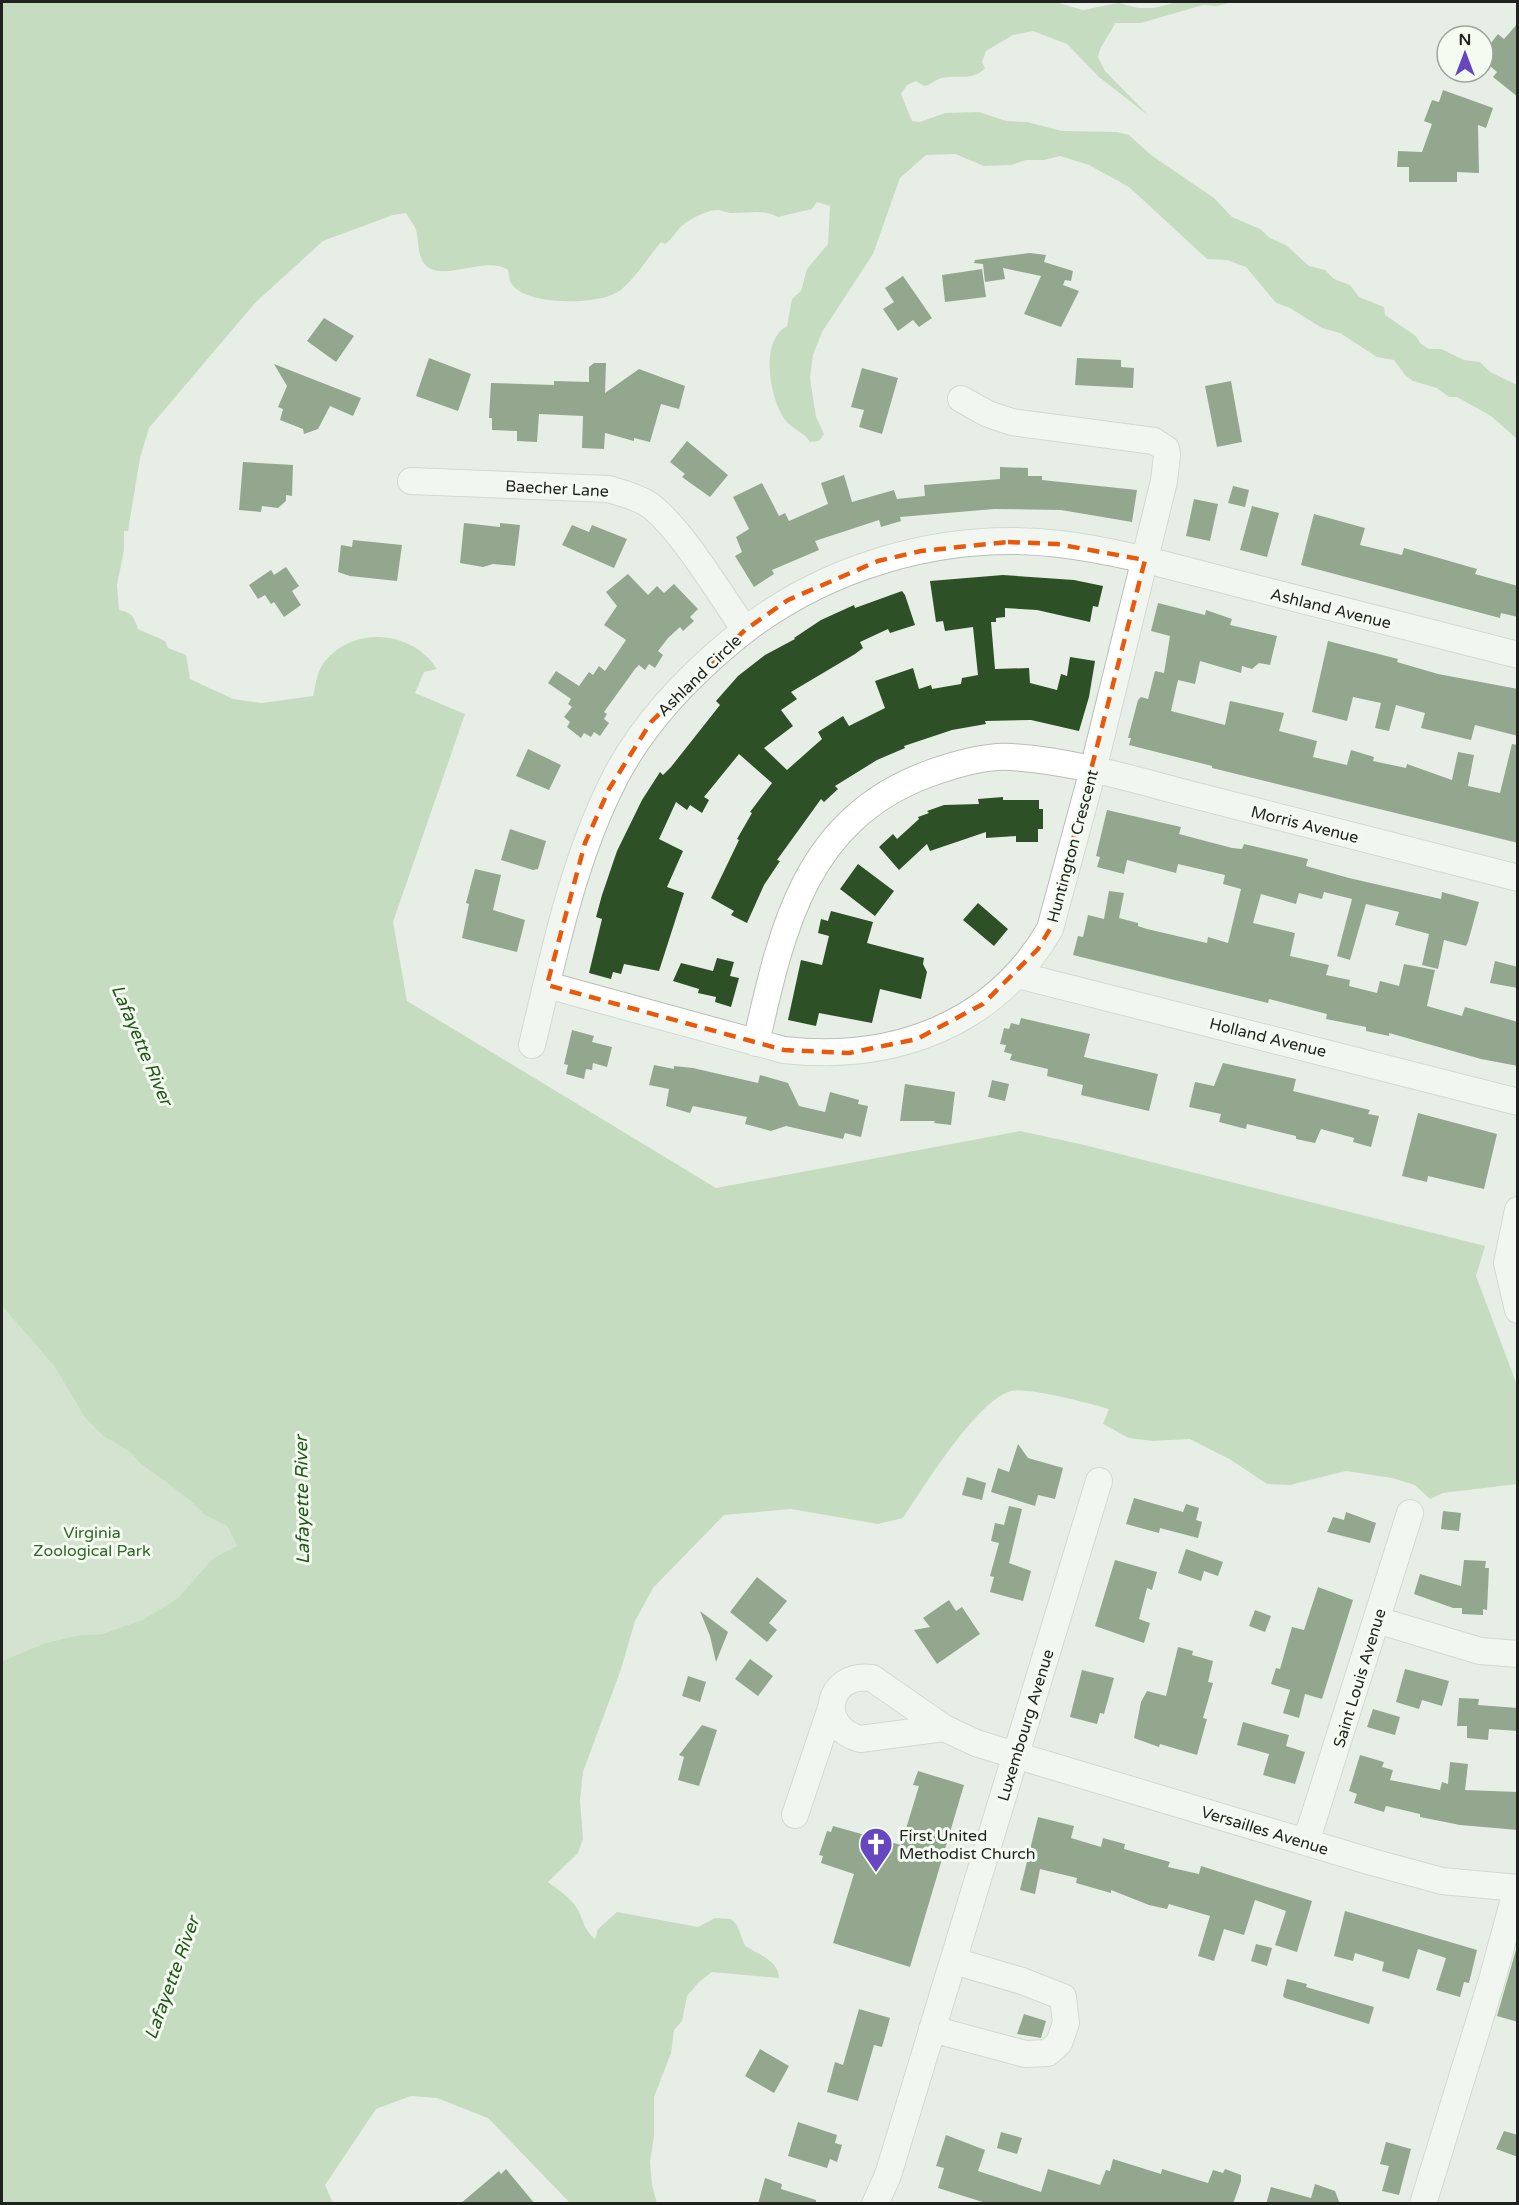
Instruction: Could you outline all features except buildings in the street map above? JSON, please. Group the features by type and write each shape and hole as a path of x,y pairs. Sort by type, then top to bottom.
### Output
{"street":[{"name":"Huntington Crescent","path":"547,985 756,1043 816,1053 849,1053 893,1046 946,1026 983,1004 1018,975 1050,929 1093,770 1145,560 1164,481 1167,455 1160,443 1012,422 988,414 961,399"},
{"name":"Baecher Lane","path":"411,481 608,489 629,494 647,504 672,527 745,630"},
{"name":"Ashland Circle","path":"532,1045 570,892 585,843 609,789 628,754 651,722 684,685 745,630 788,600 828,580 878,561 921,550 969,544 1057,544 1145,560"},
{"name":"Ashland Avenue","path":"1145,560 1518,655"},
{"name":"Morris Avenue","path":"756,1043 772,972 804,886 820,857 858,813 886,794 915,779 981,760 1008,757 1093,770 1518,878"},
{"name":"Holland Avenue","path":"1018,975 1518,1102"},
{"path":"1518,1209 1507,1263 1518,1310"},
{"name":"Luxembourg Avenue","path":"875,2204 888,2175 1099,1480"},
{"name":"Saint Louis Avenue","path":"1306,1842 1410,1513"},
{"path":"1377,1620 1480,1651 1518,1654"},
{"path":"795,1815 831,1708 840,1686 849,1680 860,1676 872,1678 944,1728"},
{"path":"831,1708 833,1719 840,1729 860,1739 944,1728"},
{"name":"Versailles Avenue","path":"944,1728 1016,1755 1442,1881 1517,1888"},
{"path":"1423,2204 1489,1991 1517,1888"},
{"path":"932,2029 1025,2055 1040,2055 1055,2049 1066,2023 1064,1997 1022,1981 954,1961"},
{"path":"888,2175 895,2204"},
{"name":"Luxembourg Avenue","path":"886,2204 888,2175"}],"highlighted area":[{"path":"1008,542 1057,544 1145,560 1050,929 1038,949 983,1004 917,1039 849,1053 784,1050 547,985 585,843 609,789 651,722 745,630 788,600 878,561 921,551"}],"green space":[{"name":"Virginia Zoological Park","path":"2,1306 54,1366 85,1418 103,1436 130,1452 141,1464 205,1514 227,1526 237,1546 213,1558 178,1598 144,1619 102,1634 80,1635 45,1643 2,1661"}],"water":[{"name":"Lafayette River","path":"2,2 1055,2 1083,10 1119,3 1138,8 1153,8 1178,2 1233,2 1217,6 1203,5 1141,23 1115,23 1098,57 1105,71 1149,116 1099,77 1067,44 1033,31 1013,35 986,51 982,62 985,68 975,75 942,78 924,86 916,81 907,85 901,94 912,121 920,122 945,113 979,112 1006,121 1027,122 1062,131 1117,132 1129,135 1151,155 1214,198 1232,217 1260,229 1270,238 1286,245 1309,266 1325,270 1334,279 1350,285 1359,297 1384,307 1385,315 1416,336 1421,344 1429,349 1441,349 1464,360 1480,362 1490,372 1517,385 1517,439 1491,416 1457,397 1449,397 1437,388 1413,381 1405,375 1394,360 1377,357 1340,333 1322,328 1290,308 1276,303 1246,267 1227,260 1207,259 1129,187 1089,165 1060,156 1044,160 1026,160 1011,165 984,166 955,154 926,155 900,178 873,254 822,332 813,355 810,378 816,417 824,434 819,441 810,442 783,417 774,395 770,368 773,343 787,326 792,299 801,291 807,269 828,244 830,206 817,202 812,209 778,217 761,212 732,213 719,210 701,214 684,224 665,244 661,242 622,289 606,297 577,301 544,299 518,291 510,282 508,270 498,266 487,265 451,271 430,269 421,258 416,230 406,213 393,215 323,241 255,303 149,428 140,458 128,531 124,531 124,550 117,585 119,610 132,616 138,629 165,641 168,648 186,655 190,679 233,699 262,703 313,696 322,665 337,649 367,638 383,637 399,640 414,647 427,656 437,669 424,672 415,693 465,714 393,922 407,1001 716,1188 1020,1131 1485,1246 1476,1276 1517,1385 1517,1484 1443,1493 1430,1499 1415,1485 1392,1478 1346,1471 1290,1485 1267,1484 1231,1460 1190,1439 1152,1441 1129,1438 1103,1424 1109,1409 1044,1393 1018,1390 997,1398 967,1427 903,1518 878,1524 791,1509 724,1515 653,1588 635,1621 621,1669 583,1772 580,1800 583,1839 578,1853 548,1882 572,1902 586,1929 595,1939 598,1929 617,1912 698,1927 715,1918 731,1919 737,1925 745,1946 772,1963 776,1967 779,1978 712,1972 687,1996 682,2021 674,2030 671,2053 654,2097 654,2136 650,2162 652,2185 657,2203 570,2203 488,2118 437,2098 411,2096 376,2109 325,2185 333,2203 2,2203 2,1661 45,1643 80,1635 102,1634 144,1619 178,1598 213,1558 237,1546 227,1526 205,1515 190,1500 141,1464 130,1452 103,1436 85,1418 54,1366 2,1306"}],"place":[{"name":"First United Methodist Church","path":"876,1873"}]}
